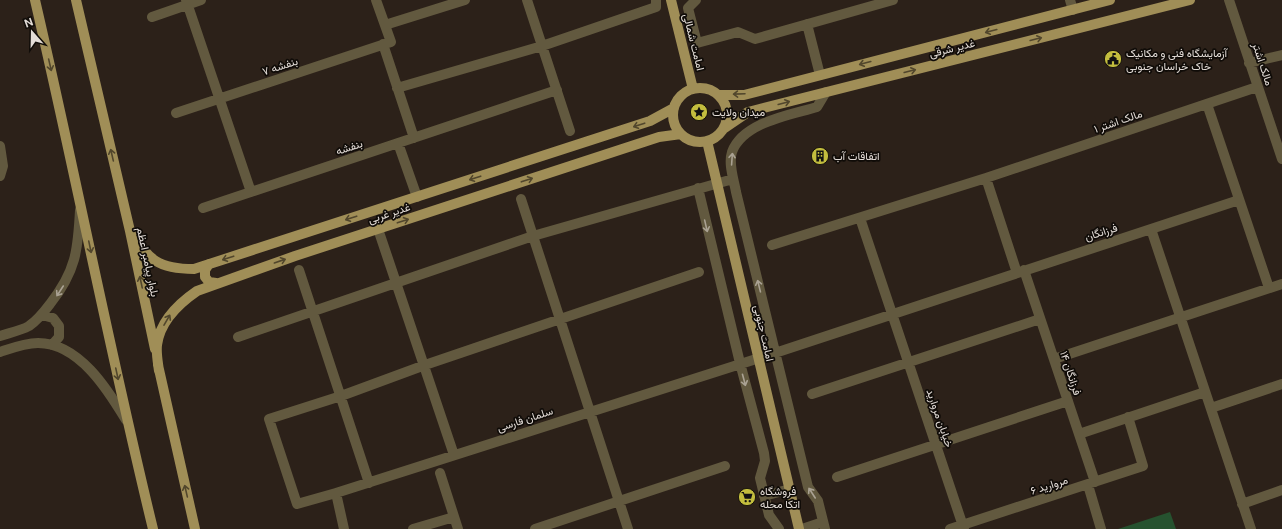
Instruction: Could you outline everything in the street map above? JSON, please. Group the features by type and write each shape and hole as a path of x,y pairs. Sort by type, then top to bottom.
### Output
{"main road":[{"path":"36,0 38,15 80,200 127,421 153,529"},
{"path":"69,0 90,61"},
{"name":"بلوار پیامبر اعظم","path":"76,0 130,231 159,371 195,529"},
{"name":"امامت شمالی","path":"671,0 693,89"},
{"name":"غدیر شرقی","path":"718,95 744,95 1071,5 1110,0"},
{"name":"غدیر شرقی","path":"723,128 748,112 1190,0"},
{"path":"693,89 707,89 718,95 726,108 726,122 719,134 707,141 693,141 681,134 674,122 674,108 681,96 693,89"},
{"name":"غدیر غربی","path":"130,231 144,252 158,263 175,269 194,269 650,121 674,108"},
{"name":"غدیر غربی","path":"159,371 157,346 162,328 172,312 197,291 216,283 378,229 659,137 681,134"},
{"name":"امامت جنوبی","path":"707,141 758,358 801,529"},
{"path":"209,264 205,270 205,277 209,282 216,283"}],"street":[{"path":"152,17 187,2 201,0"},
{"path":"376,0 385,25 387,43 397,88 414,138"},
{"path":"385,25 465,0"},
{"path":"527,0 570,131"},
{"path":"397,88 542,46 656,7 656,0"},
{"path":"696,0 688,8 697,43 738,32 755,39 893,0"},
{"name":"مالک اشتر","path":"1229,0 1282,159"},
{"path":"187,2 251,192"},
{"path":"806,24 820,75"},
{"name":"بنفشه ۷","path":"176,113 387,43"},
{"path":"1249,63 1282,55"},
{"name":"مالک اشتر ۱","path":"772,245 986,178 1257,87"},
{"name":"بنفشه","path":"203,208 557,90"},
{"path":"801,529 824,526 818,501 808,487 733,179 731,162 733,151 744,136 754,127 817,107 826,92"},
{"path":"1207,104 1268,288"},
{"path":"398,143 417,196"},
{"path":"0,146 3,166 0,176"},
{"name":"فرزانگان ۱۴","path":"986,178 1040,319 1079,434 1102,529"},
{"path":"238,337 533,236 733,179"},
{"path":"698,188 765,461 760,478 764,496 769,515 779,529"},
{"path":"520,199 628,529"},
{"path":"0,336 28,326 42,315 60,292 72,270 78,246 80,200"},
{"name":"فرزانگان","path":"758,358 1239,200"},
{"name":"خیابان مروارید","path":"860,218 964,527"},
{"path":"378,229 454,455"},
{"path":"1151,229 1251,529"},
{"path":"299,270 369,483"},
{"path":"341,396 425,365 699,272"},
{"path":"1054,359 1282,284"},
{"path":"42,315 53,318 60,326 59,336 52,345"},
{"path":"812,394 1040,319"},
{"path":"0,352 22,345 39,343 52,345 73,356 95,373 110,393 127,421"},
{"name":"سلمان فارسی","path":"341,396 268,420 297,504 369,483 758,358"},
{"path":"1210,408 1282,384"},
{"path":"1079,434 1205,392"},
{"path":"837,478 1068,401"},
{"name":"مروارید ۶","path":"950,529 964,527 1143,466 1128,417"},
{"path":"535,529 725,466"},
{"path":"440,473 458,529"},
{"path":"764,496 790,489"},
{"path":"1242,504 1282,490"},
{"path":"336,493 344,529"},
{"path":"413,529 454,517"}],"green space":[{"path":"1170,512 1176,529 1118,529"}],"place":[{"name":"آزمایشگاه فنی و مکانیک خاک خراسان جنوبی","path":"1113,59"},
{"name":"میدان ولایت","path":"699,112"},
{"name":"اتفاقات آب","path":"820,156"},
{"name":"فروشگاه اتکا محله","path":"747,497"}]}
